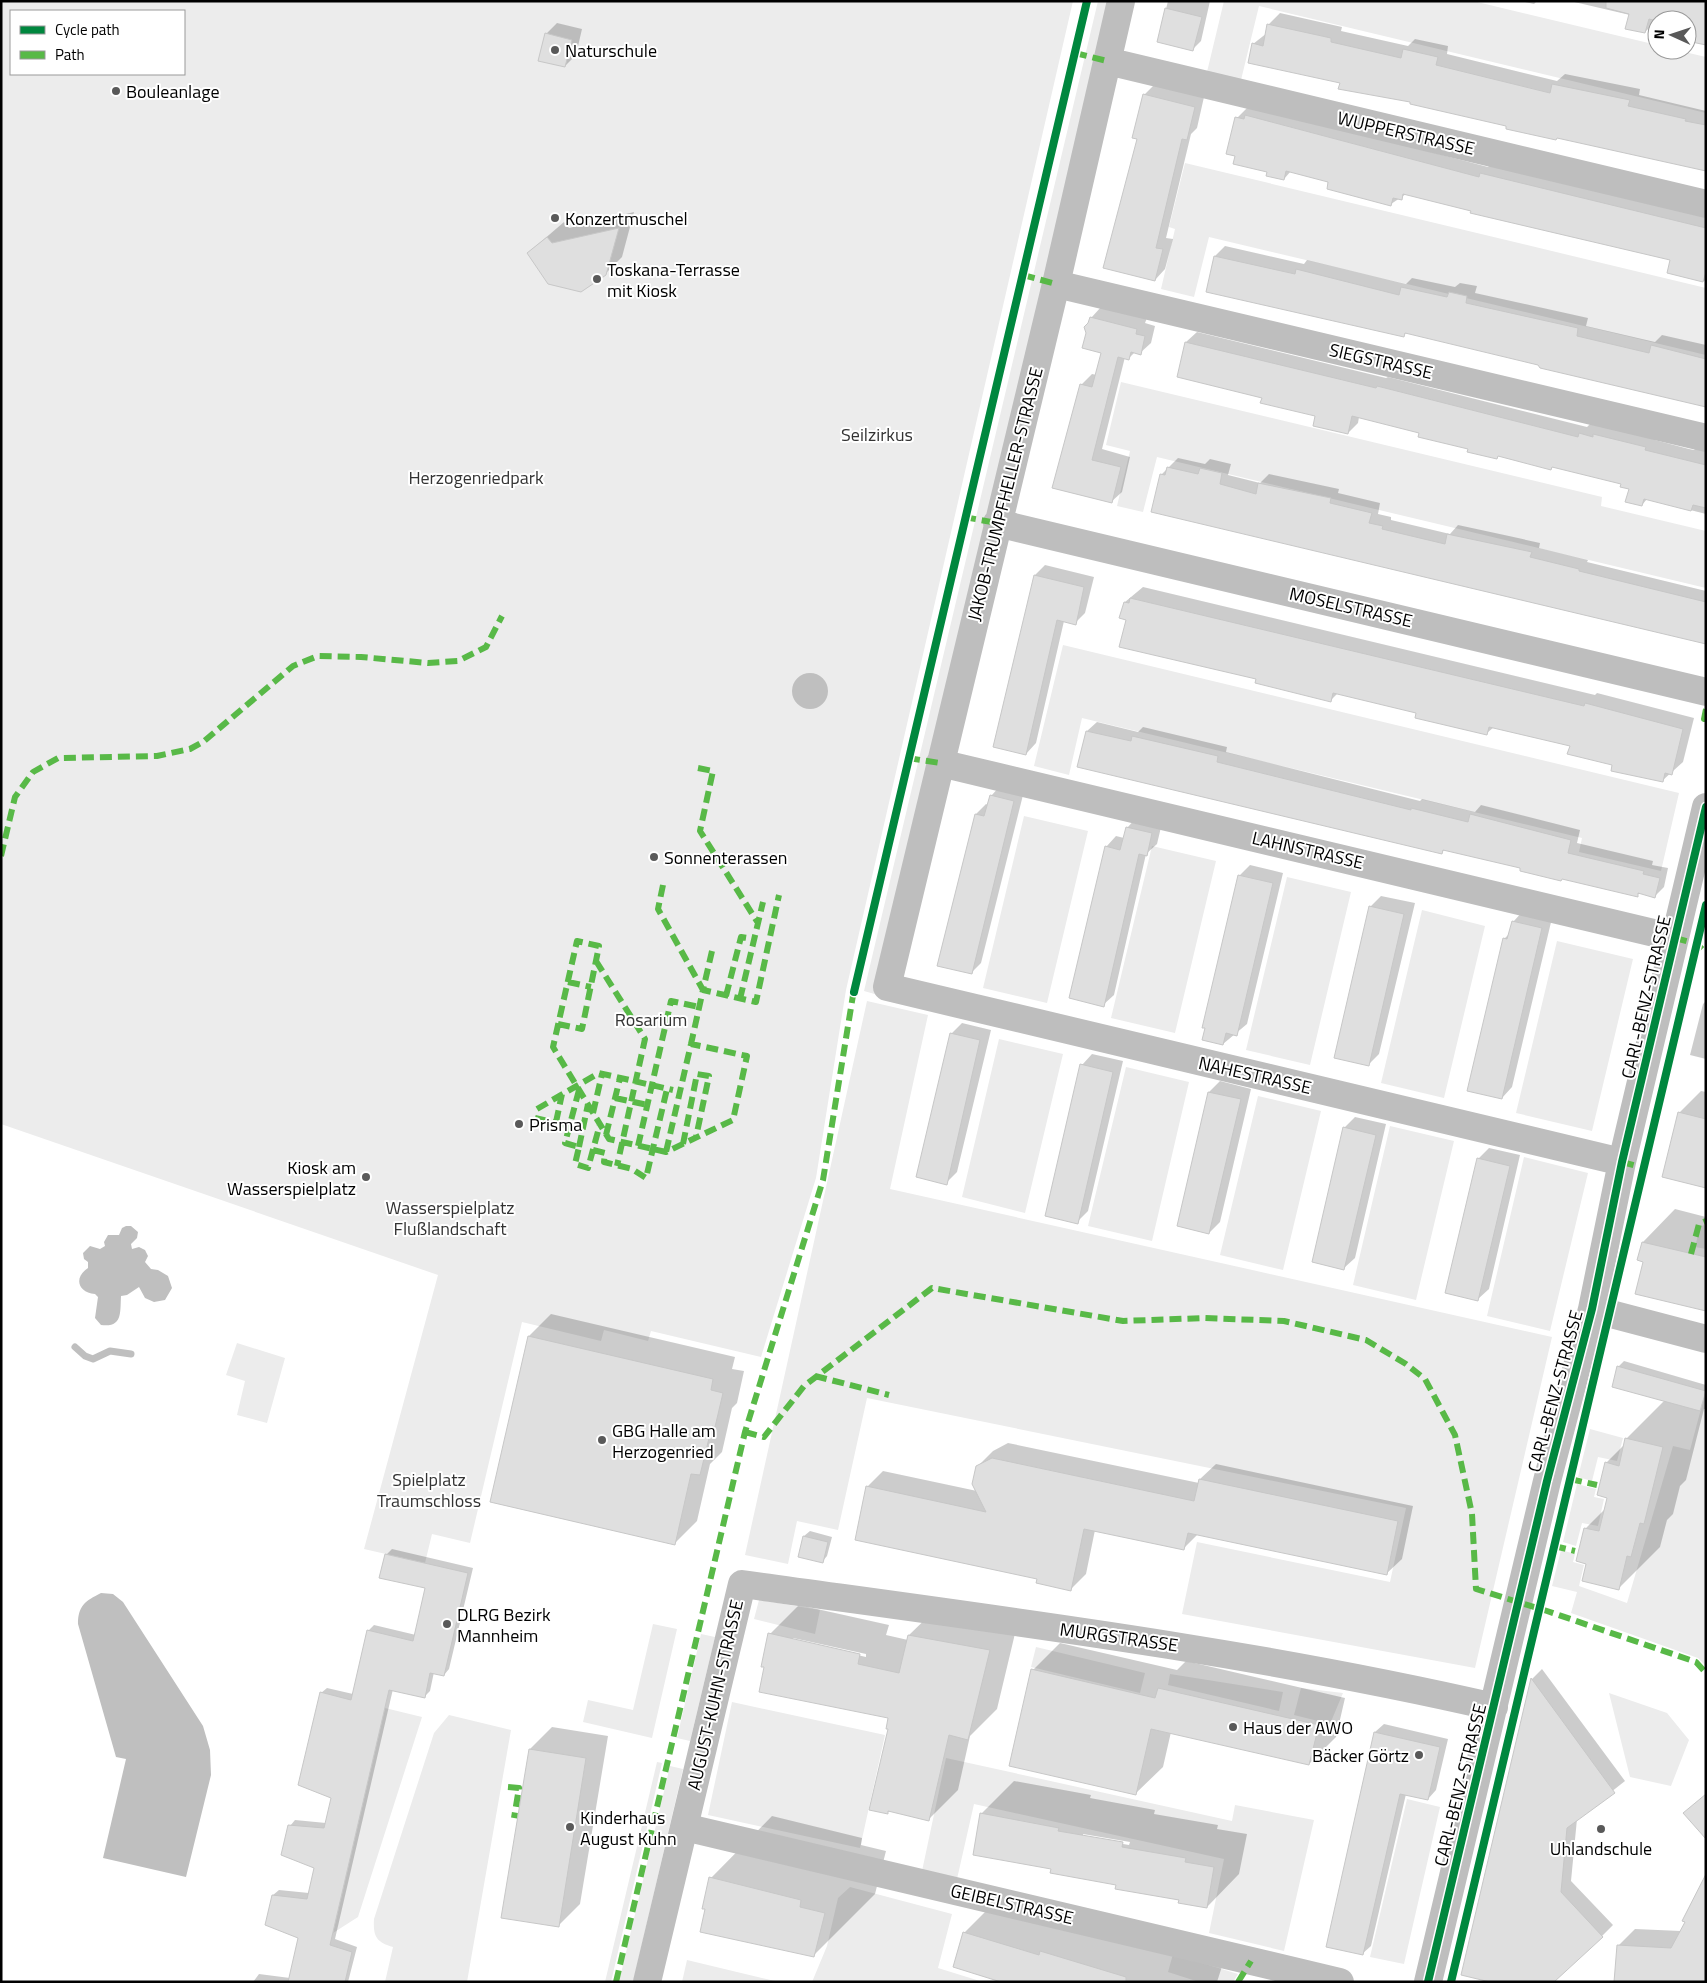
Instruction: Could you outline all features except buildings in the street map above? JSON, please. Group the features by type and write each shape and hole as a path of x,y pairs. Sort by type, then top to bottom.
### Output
{"street":[{"name":"JAKOB-TRUMPFHELLER-STRASSE","path":"887,987 997,523 1056,284 1121,1"},
{"name":"WUPPERSTRASSE","path":"1107,61 1706,204"},
{"name":"SIEGSTRASSE","path":"1056,284 1706,438"},
{"name":"MOSELSTRASSE","path":"997,523 1706,692"},
{"name":"LAHNSTRASSE","path":"940,763 1675,938"},
{"name":"CARL-BENZ-STRASSE","path":"1428,1982 1547,1481 1592,1310 1622,1162 1706,807"},
{"name":"NAHESTRASSE","path":"887,987 1622,1162"},
{"path":"1592,1310 1706,1338"},
{"name":"MURGSTRASSE","path":"742,1584 1176,1645 1382,1682 1494,1707"},
{"name":"AUGUST-KUHN-STRASSE","path":"647,1982 742,1584"},
{"name":"GEIBELSTRASSE","path":"684,1828 1340,1982"}],"green space":[{"name":"Herzogenriedpark","path":"1,1 1073,1 846,990 816,1178 761,1357 651,1331 648,1341 604,1330 601,1341 522,1322 470,1543 432,1534 425,1563 364,1549 438,1275 1,1124"},
{"path":"1098,1 1111,1 878,995 864,991"},
{"path":"1224,1 1473,1 1647,43 1647,60 1697,60 1697,55 1706,57 1706,113 1259,6 1241,80 1207,72"},
{"path":"1185,163 1706,288 1706,355 1209,237 1194,297 1161,289 1175,229 1169,227"},
{"path":"1121,382 1602,497 1601,506 1706,531 1706,588 1157,457 1143,512 1117,506 1130,451 1106,445"},
{"path":"1063,645 1679,793 1661,871 1579,852 1582,838 1082,718 1069,775 1034,766"},
{"path":"1024,816 1088,831 1047,1003 983,988"},
{"path":"1152,846 1216,861 1175,1033 1111,1018"},
{"path":"1287,877 1351,892 1310,1065 1246,1050"},
{"path":"1422,910 1485,926 1444,1098 1381,1083"},
{"path":"1557,941 1633,959 1592,1131 1516,1113"},
{"path":"867,1001 928,1015 890,1189 1552,1337 1475,1668 1182,1614 1197,1542 1390,1582 1406,1508 867,1398 838,1530 797,1521 788,1564 745,1555"},
{"path":"999,1039 1063,1054 1025,1213 962,1197"},
{"path":"1126,1067 1189,1082 1152,1241 1088,1226"},
{"path":"1258,1096 1321,1111 1283,1270 1220,1255"},
{"path":"1390,1126 1454,1141 1416,1300 1353,1285"},
{"path":"1524,1157 1588,1173 1550,1331 1487,1316"},
{"path":"1706,1224 1706,1249 1695,1247 1700,1227"},
{"path":"237,1343 285,1358 267,1423 237,1415 245,1381 226,1375"},
{"path":"1706,1390 1706,1666 1698,1658 1571,1613 1577,1592 1552,1586 1561,1550 1575,1554 1573,1562 1584,1565 1579,1586 1627,1603 1673,1446 1690,1450"},
{"path":"1590,1429 1623,1438 1617,1461 1598,1457 1592,1481 1578,1477"},
{"path":"1577,1484 1596,1489 1594,1497 1604,1499 1598,1526 1582,1523 1576,1546 1563,1542"},
{"path":"759,1600 820,1610 815,1634 754,1619"},
{"path":"653,1624 677,1629 652,1738 583,1722 588,1700 633,1710"},
{"path":"701,1634 715,1637 690,1741 677,1738"},
{"path":"1036,1647 1145,1673 1140,1693 1031,1667"},
{"path":"1170,1674 1283,1692 1279,1711 1168,1685"},
{"path":"1301,1688 1343,1693 1330,1724 1294,1715"},
{"path":"1609,1693 1667,1713 1689,1740 1671,1786 1630,1777"},
{"path":"732,1702 885,1735 860,1848 708,1815"},
{"path":"385,1708 422,1717 358,1917 333,1933"},
{"path":"449,1715 511,1730 467,1982 385,1982 393,1947 377,1938 374,1930 374,1919 434,1733"},
{"path":"946,1758 1232,1821 1235,1805 1314,1820 1284,1951 1209,1933 1224,1859 974,1804 957,1879 922,1871"},
{"path":"657,1762 662,1763 611,1982 605,1982"},
{"path":"670,1766 683,1769 633,1982 619,1982"},
{"path":"1407,1799 1440,1807 1404,1964 1370,1957"},
{"path":"850,1887 952,1914 938,1968 983,1982 812,1982 827,1946 838,1898"},
{"path":"1173,1954 1238,1974 1233,1982 1199,1982 1168,1972"},
{"path":"687,1960 779,1982 682,1982"}],"shaded area":[{"path":"810,673 817,674 823,678 827,684 827,698 823,704 817,708 810,709 803,708 797,704 793,698 792,691 793,684 797,678 803,674"},
{"path":"131,1226 138,1232 137,1238 131,1244 132,1249 139,1247 145,1250 148,1256 145,1262 151,1269 158,1270 168,1276 172,1288 165,1300 154,1302 145,1298 139,1287 127,1295 121,1296 120,1313 117,1321 113,1324 101,1325 95,1318 98,1297 84,1290 79,1280 88,1268 88,1262 84,1259 83,1253 90,1246 100,1249 105,1246 104,1242 108,1235 119,1235 122,1228"},
{"path":"101,1593 113,1594 123,1602 203,1726 210,1750 211,1775 186,1877 103,1858 126,1759 116,1757 78,1624 81,1608"}],"waterway":[{"path":"75,1347 85,1356 93,1359 110,1351 131,1354"}],"marked path":[{"path":"1075,53 1107,61"},
{"path":"1023,275 1056,284"},
{"path":"964,517 997,523"},
{"path":"1,856 15,797 33,772 58,758 157,756 190,749 203,742 293,666 318,656 361,657 428,663 458,661 486,647 502,616"},
{"path":"1706,709 1704,719 1706,719"},
{"path":"908,758 940,763"},
{"path":"698,768 713,771 700,831 758,923"},
{"path":"663,885 658,909 703,990 691,1044"},
{"path":"712,951 703,990 756,1002 779,895"},
{"path":"740,999 763,902"},
{"path":"726,996 741,937 754,939"},
{"path":"1675,938 1697,944 1706,953"},
{"path":"558,1024 582,1029 599,946 577,941 571,967 559,1021 556,1034 553,1047 609,1139 666,1152 733,1120 747,1056 691,1044 666,1152"},
{"path":"596,961 645,1039 617,1166"},
{"path":"568,982 591,987"},
{"path":"616,1982 745,1432 823,1180 854,989"},
{"path":"638,1146 671,1001 699,1007"},
{"path":"537,1109 599,1073 673,1090"},
{"path":"593,1113 602,1074"},
{"path":"683,1144 697,1074 709,1076 696,1137"},
{"path":"606,1135 620,1078"},
{"path":"593,1150 605,1153 604,1162 632,1169 646,1178 667,1089"},
{"path":"579,1090 565,1143 579,1147 575,1164 588,1168 600,1124"},
{"path":"556,1122 562,1094"},
{"path":"615,1098 648,1105"},
{"path":"579,1147 588,1104"},
{"path":"535,1118 569,1126"},
{"path":"1622,1162 1644,1168"},
{"path":"1691,1254 1699,1224 1706,1221"},
{"path":"745,1432 764,1437 804,1386 932,1288 1123,1321 1205,1318 1284,1321 1366,1340 1406,1364 1425,1379 1455,1435 1472,1514 1476,1589 1696,1662 1706,1673"},
{"path":"815,1376 889,1395"},
{"path":"1570,1479 1597,1485"},
{"path":"1554,1546 1575,1551"},
{"path":"508,1787 519,1788 514,1818"},
{"path":"1238,1982 1251,1961"}],"cycle path":[{"path":"854,992 1087,1"},
{"path":"1428,1982 1547,1481 1592,1309 1622,1162 1706,807"},
{"path":"1451,1982 1706,905"}],"place":[{"name":"Naturschule","path":"555,50"},
{"name":"Bouleanlage","path":"116,91"},
{"name":"Konzertmuschel","path":"555,218"},
{"name":"Toskana-Terrasse mit Kiosk","path":"597,279"},
{"name":"Sonnenterassen","path":"654,857"},
{"name":"Prisma","path":"519,1124"},
{"name":"Kiosk am Wasserspielplatz","path":"366,1177"},
{"name":"GBG Halle am Herzogenried","path":"602,1440"},
{"name":"DLRG Bezirk Mannheim","path":"447,1624"},
{"name":"Haus der AWO","path":"1233,1727"},
{"name":"Bäcker Görtz","path":"1419,1755"},
{"name":"Kinderhaus August Kuhn","path":"570,1827"},
{"name":"Uhlandschule","path":"1601,1829"}],"park label":[{"name":"Seilzirkus","path":"877,434"},
{"name":"Rosarium","path":"651,1019"},
{"name":"Wasserspielplatz Flußlandschaft","path":"450,1217"},
{"name":"Spielplatz Traumschloss","path":"429,1489"}]}
